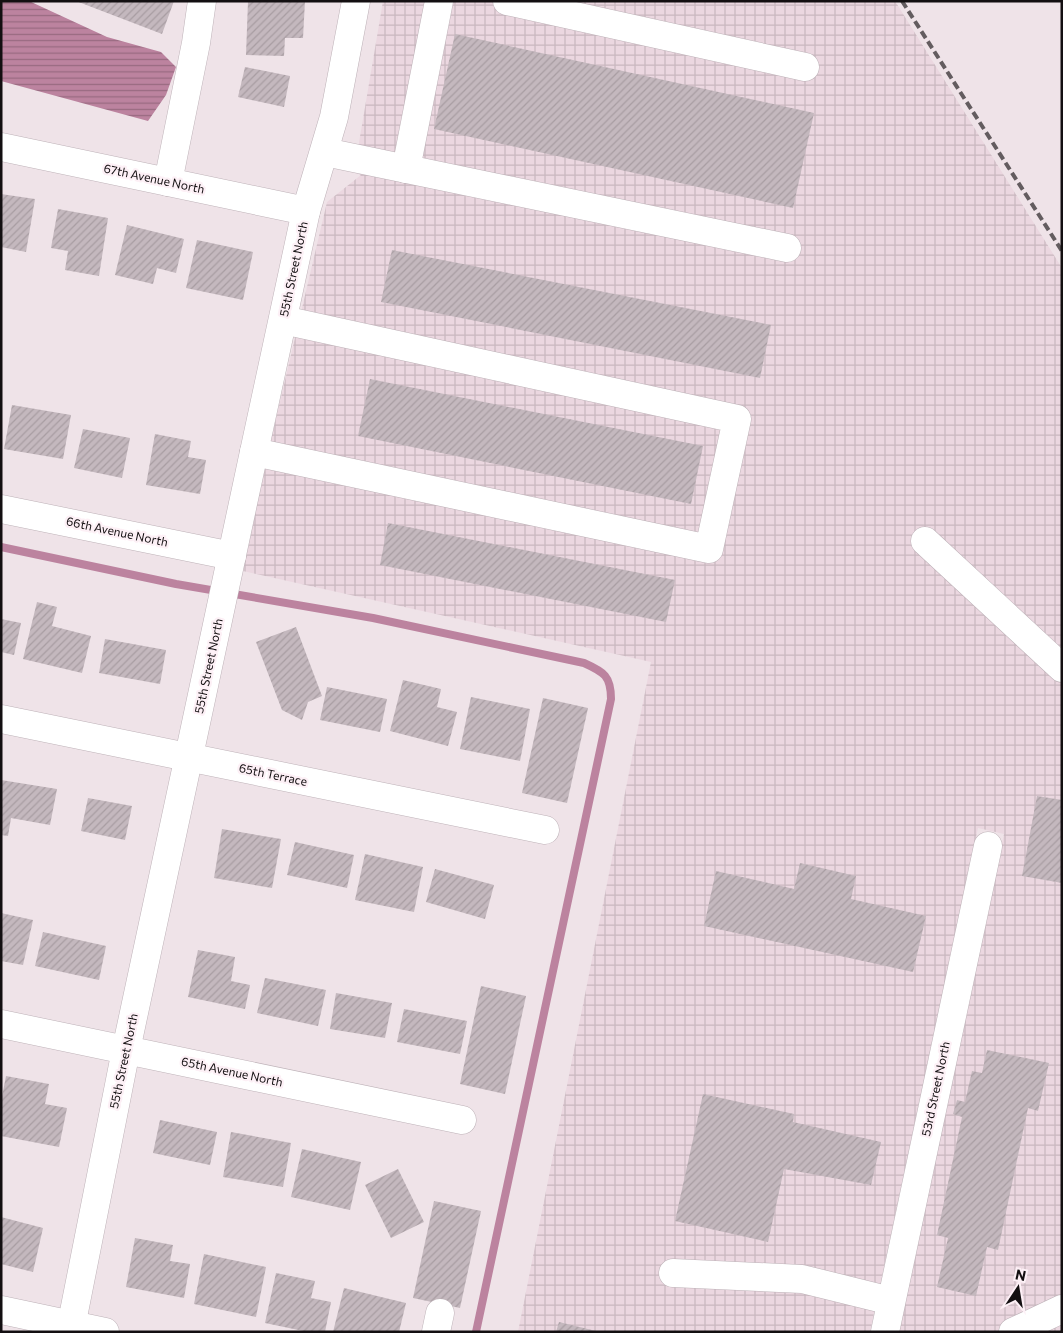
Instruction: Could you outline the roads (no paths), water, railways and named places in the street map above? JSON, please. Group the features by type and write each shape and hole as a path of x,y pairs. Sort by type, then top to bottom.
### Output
{"street":[{"path":"168,182 196,44 202,1"},
{"name":"55th Street North","path":"71,1328 126,1050 254,452 306,210 334,117 356,1"},
{"path":"406,169 439,1"},
{"path":"507,1 805,67"},
{"name":"67th Avenue North","path":"1,147 306,210"},
{"path":"325,152 787,248"},
{"path":"254,452 709,548 737,419 283,320"},
{"name":"66th Avenue North","path":"1,509 231,563"},
{"path":"925,542 1062,668"},
{"name":"65th Terrace","path":"1,719 545,830"},
{"name":"53rd Street North","path":"885,1332 988,846"},
{"name":"65th Avenue North","path":"1,1024 462,1120"},
{"path":"673,1273 802,1279 891,1301"},
{"path":"1013,1332 1062,1309"},
{"path":"1,1310 71,1328 105,1332"}],"waterway":[{"path":"1,547 176,584 373,618 584,663 597,669 608,680 611,699 476,1332"}],"railway":[{"path":"902,1 1062,251"}]}
